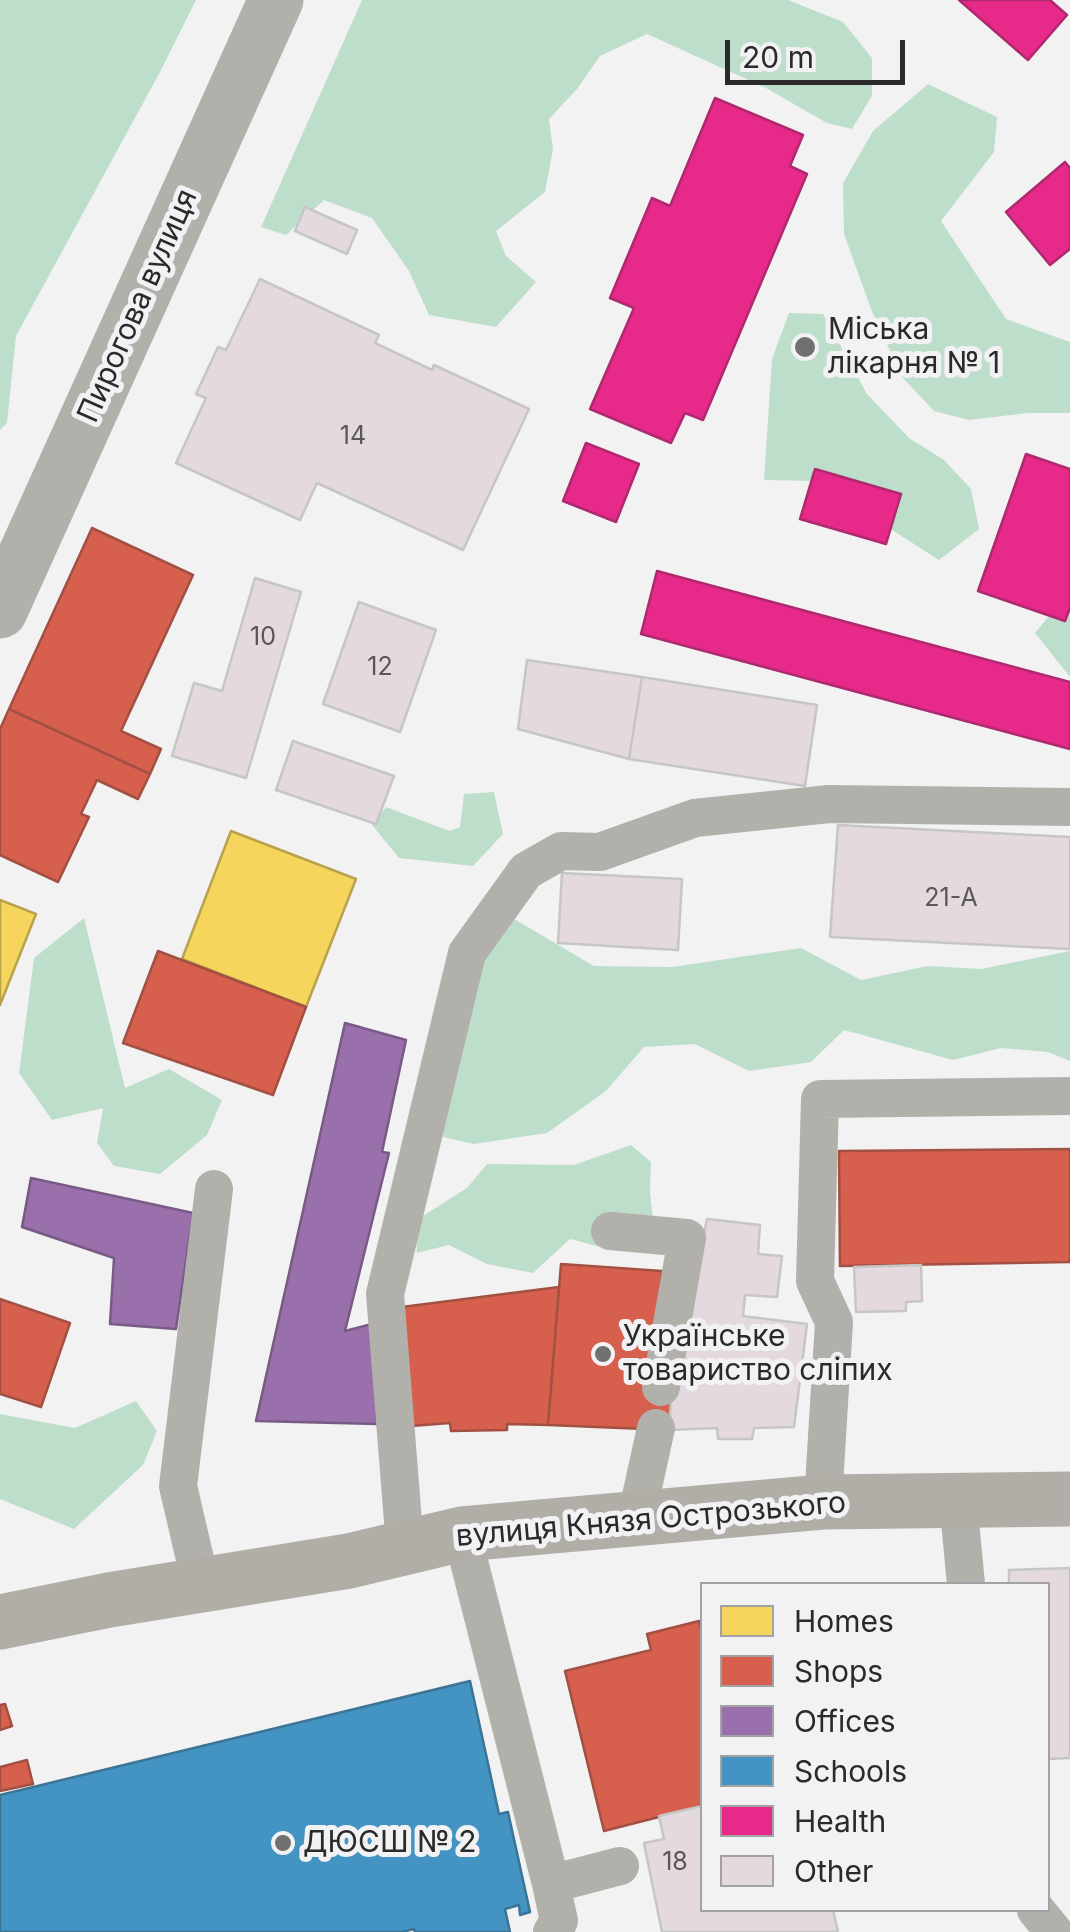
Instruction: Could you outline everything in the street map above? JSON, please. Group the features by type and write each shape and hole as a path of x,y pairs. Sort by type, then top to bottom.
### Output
{"main road":[{"name":"вулиця Князя Острозького","path":"0,1622 349,1561 462,1534 823,1502 1070,1500"}],"street":[{"name":"Пирогова вулиця","path":"0,611 276,0"}],"lane":[{"path":"405,1548 385,1294 468,953 526,871 561,851 600,852 694,818 830,804 1070,807"},
{"path":"823,1502 834,1322 815,1281 820,1099 1070,1096"},
{"path":"201,1585 178,1486 214,1189"},
{"path":"610,1231 687,1238 661,1387"},
{"path":"636,1519 656,1428"},
{"path":"958,1500 966,1582"},
{"path":"462,1534 551,1884 559,1921 552,1932"},
{"path":"551,1884 620,1866"},
{"path":"1038,1912 1054,1932"}],"green space":[{"path":"0,0 196,0 16,336 7,423 0,430"},
{"path":"362,0 788,0 843,22 872,58 872,96 852,129 827,123 766,88 647,34 600,56 549,119 553,149 545,192 496,231 506,256 536,282 496,327 429,315 409,271 372,218 324,200 286,235 261,227"},
{"path":"928,84 997,117 994,152 941,221 1006,319 1070,342 1070,413 969,420 934,411 902,377 871,309 844,234 843,183 873,131"},
{"path":"789,313 823,314 867,394 909,438 944,460 971,489 979,529 939,560 815,481 764,480 772,359"},
{"path":"1063,599 1070,599 1070,677 1035,633"},
{"path":"494,792 503,834 473,866 399,858 372,825 386,807 450,831 460,827 464,794"},
{"path":"84,918 125,1088 169,1069 222,1100 207,1135 160,1174 114,1166 97,1143 103,1108 52,1120 19,1073 34,958"},
{"path":"514,919 594,966 672,967 801,948 861,980 928,966 981,969 1070,951 1070,1061 1048,1052 1001,1048 953,1060 844,1030 811,1062 749,1071 695,1044 644,1047 606,1091 547,1133 474,1144 443,1137 448,970"},
{"path":"631,1145 651,1162 654,1228 597,1246 570,1239 533,1273 487,1264 449,1245 417,1253 415,1221 467,1188 487,1164 574,1165"},
{"path":"136,1401 157,1431 143,1465 74,1529 0,1499 0,1414 75,1428"}],"building: Homes":[{"path":"231,831 356,879 306,1007 182,959"},
{"path":"0,900 36,914 0,1005"}],"building: Shops":[{"path":"92,528 193,575 121,731 161,749 150,774 9,709"},
{"path":"9,709 150,774 138,799 97,780 81,814 89,817 58,882 0,855 0,729"},
{"path":"158,951 306,1007 273,1095 123,1043"},
{"path":"1070,1149 1070,1262 840,1266 839,1151"},
{"path":"561,1264 662,1271 653,1387 672,1388 669,1430 548,1425"},
{"path":"559,1287 548,1425 507,1424 507,1430 451,1431 450,1423 411,1426 402,1307"},
{"path":"0,1299 70,1323 41,1407 0,1394"},
{"path":"699,1621 700,1807 604,1831 565,1671 651,1650 647,1634"},
{"path":"5,1704 12,1726 0,1730 0,1705"},
{"path":"27,1760 33,1784 0,1791 0,1767"}],"building: Offices":[{"path":"345,1023 406,1040 382,1152 389,1153 345,1331 372,1324 377,1424 256,1421"},
{"path":"31,1178 193,1213 176,1329 110,1324 114,1258 22,1227"}],"building: Schools":[{"name":"ДЮСШ № 2","path":"470,1681 499,1814 508,1812 530,1912 520,1915 519,1905 505,1909 510,1932 0,1932 0,1795"}],"building: Health":[{"path":"959,0 1050,0 1067,15 1028,60"},
{"path":"715,98 803,135 790,166 807,174 703,420 685,413 671,443 590,409 634,308 610,298 652,198 670,206"},
{"path":"1065,162 1070,168 1070,249 1050,265 1006,212"},
{"path":"586,443 639,464 616,522 563,501"},
{"path":"1026,454 1070,469 1070,608 1065,621 978,591"},
{"path":"815,469 901,494 886,544 800,519"},
{"path":"657,571 1070,682 1070,749 641,634"}],"building: Other":[{"path":"305,207 357,230 347,254 295,231"},
{"path":"260,279 379,335 375,343 432,370 434,365 529,409 463,550 317,483 300,520 176,463 206,398 196,394 218,347 226,350"},
{"path":"255,578 301,592 246,778 172,756 194,683 222,691"},
{"path":"359,602 436,630 400,732 323,704"},
{"path":"527,660 642,677 629,759 518,729"},
{"path":"642,677 817,705 805,786 629,759"},
{"path":"293,741 394,776 376,824 276,790"},
{"path":"838,825 1070,837 1070,949 830,937"},
{"path":"562,873 682,879 678,950 558,943"},
{"path":"707,1219 760,1225 758,1254 782,1256 777,1297 745,1295 743,1316 807,1324 794,1427 754,1428 752,1439 718,1439 717,1428 669,1430 672,1388"},
{"path":"921,1265 922,1301 906,1302 906,1311 856,1312 854,1267"},
{"path":"1070,1568 1070,1758 1050,1759 1050,1582 1009,1582 1009,1570"},
{"path":"700,1806 700,1912 833,1912 838,1932 662,1932 644,1843 664,1839 659,1816"}],"place":[{"name":"Міська лікарня № 1","path":"805,347"},
{"name":"Українське товариство сліпих","path":"603,1354"},
{"name":"ДЮСШ № 2","path":"283,1843"}]}
